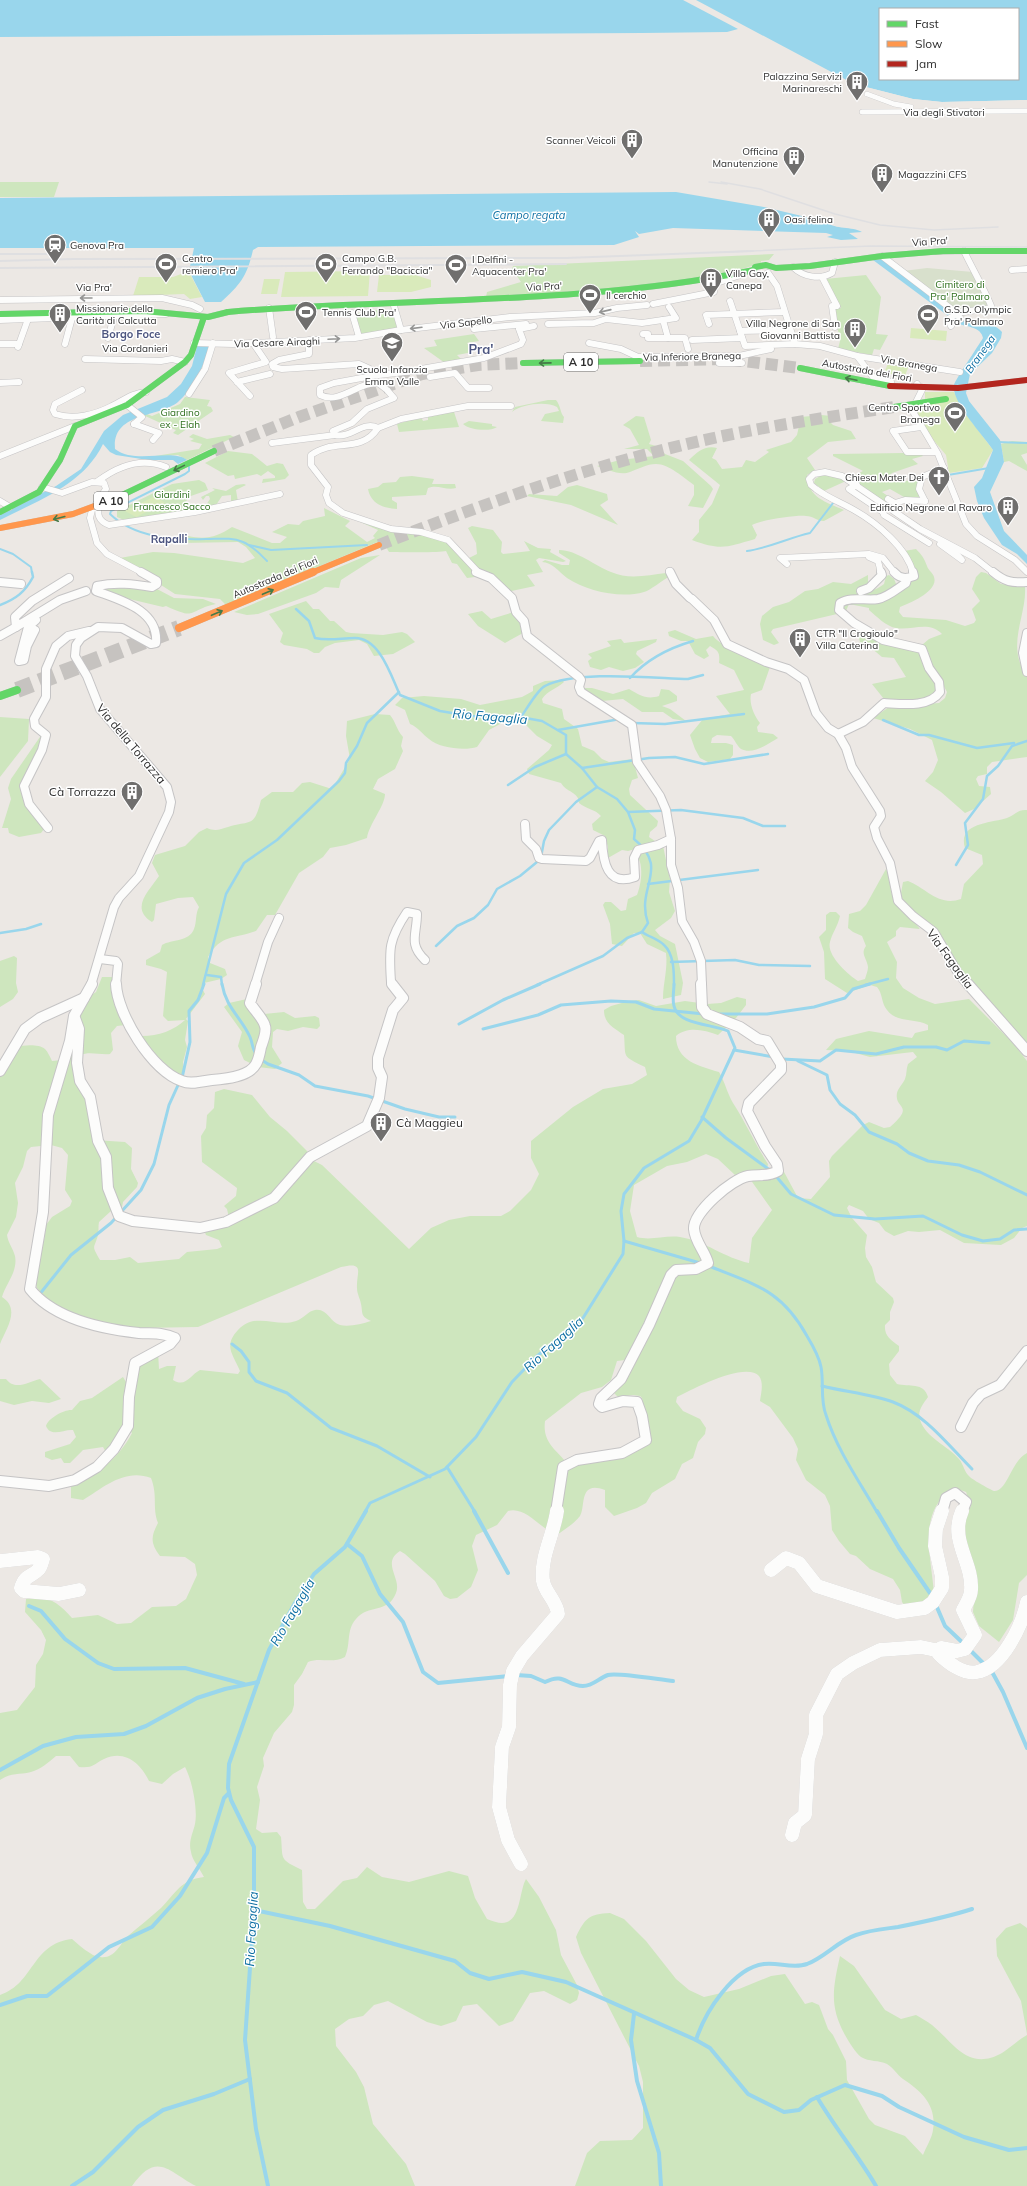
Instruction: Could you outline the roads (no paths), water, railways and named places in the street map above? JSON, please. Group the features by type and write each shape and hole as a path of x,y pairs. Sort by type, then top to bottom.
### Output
{"main road":[{"name":"Via Pra'","path":"756,272 753,268 758,266 770,265 772,270 881,256 964,250 1027,251"},
{"name":"Via Pra'","path":"394,304 608,294 655,289 756,272"},
{"name":"Via Pra'","path":"1,315 16,312 147,308 186,310 224,316 228,312 349,303 394,304 598,299 715,285 752,278 756,272"},
{"name":"Via Pra'","path":"1,315 146,311 166,314 186,310"},
{"name":"Via Cordanieri","path":"74,426 130,408 146,392 185,362 191,355 202,313"},
{"name":"A 10","path":"523,363 640,362"},
{"name":"Autostrada dei Fiori","path":"800,368 890,386 931,390 958,390 1027,380"},
{"path":"894,407 1027,387"},
{"path":"0,512 45,488 71,439 74,426"},
{"name":"A 10","path":"0,528 50,521 92,509 214,451"},
{"name":"Autostrada dei Fiori","path":"179,628 379,545"},
{"path":"0,696 17,690"}],"street":[{"path":"867,94 894,104 945,112"},
{"name":"Via degli Stivatori","path":"862,112 1027,111"},
{"path":"954,315 992,308 985,293 984,287 974,272 964,250"},
{"path":"881,256 961,319"},
{"path":"835,262 832,273 822,277 837,307 832,306 835,327"},
{"name":"Via Pra'","path":"793,267 801,273 822,277"},
{"path":"1012,270 1027,269"},
{"path":"730,301 745,346 795,344 773,278 772,270"},
{"name":"Via Pra'","path":"715,285 740,275"},
{"name":"Via Sapello","path":"359,337 401,330 532,320 596,313 617,308 666,303 714,292 715,285"},
{"name":"Via Pra'","path":"0,300 162,298 186,310 202,313"},
{"path":"548,324 594,323 606,319 636,323 676,318 666,303"},
{"path":"394,304 401,330"},
{"path":"269,308 273,337"},
{"path":"709,324 706,315 784,312"},
{"path":"352,313 359,337"},
{"name":"Via Pra'","path":"1,315 28,319 166,314"},
{"path":"951,326 954,315"},
{"path":"108,338 114,317"},
{"path":"65,344 72,318"},
{"path":"0,344 19,344 28,319"},
{"path":"335,435 333,431 335,429 352,423 367,409 394,398 378,383 367,381 332,398 323,398 319,392 320,388 325,385 367,381 484,358 524,342 519,329 532,320"},
{"name":"Via Sapello","path":"474,329 529,324 532,320"},
{"path":"663,320 668,338"},
{"path":"513,338 517,336 514,328 517,325"},
{"path":"692,340 790,330"},
{"path":"642,334 648,334 648,338 685,338 688,349"},
{"name":"Via Cesare Airaghi","path":"194,343 253,343 359,337"},
{"path":"309,340 309,354 279,360 272,364 273,367 282,369 359,364 370,369 367,381"},
{"path":"250,396 229,373 266,362 253,343"},
{"name":"Via Inferiore Branega","path":"589,343 622,349 634,353 638,357 739,356 795,346 795,344"},
{"path":"189,394 205,369 214,344"},
{"name":"Via Branega","path":"795,344 820,346 857,356 960,372"},
{"path":"719,364 743,360 762,353 763,351"},
{"name":"Via Branega","path":"857,356 877,379 891,382 914,383 920,386 922,390 912,410 944,468 971,530 984,542 1020,564 1027,572"},
{"name":"Via Cordanieri","path":"85,359 161,362 172,359 185,362"},
{"path":"430,377 455,373 468,388 489,388"},
{"path":"237,382 270,374"},
{"path":"0,383 18,382"},
{"name":"Via Cordanieri","path":"82,390 55,404 55,414 68,418 76,418 111,406 132,393 146,392"},
{"path":"511,406 468,406 401,419 378,428 372,437 363,442 323,449 311,455 311,464 328,487 326,495 329,503 343,513 391,529 409,530 445,538 457,547 476,572 491,578 512,598 516,612 524,621 527,636 579,677 581,680 579,687 586,697 628,722 632,726 637,762 660,796 666,810 671,839 671,865 678,888 682,921 694,942 702,961 701,1003 704,1012 740,1027 758,1039 767,1041 781,1064 781,1070 749,1103 747,1111 765,1146 777,1164 774,1174 748,1176 740,1180 700,1211 695,1220 693,1231 706,1253 708,1263 701,1269 692,1271 676,1270 671,1275 649,1325 621,1379 601,1398 599,1404 602,1407 623,1401 636,1402 642,1416 646,1440 635,1449 627,1452 605,1457 577,1460 563,1467 559,1479 555,1520 542,1569 543,1584 559,1609 558,1614 522,1656 513,1671 510,1685 509,1727 502,1747 499,1807 508,1840 521,1864"},
{"path":"130,408 142,416 134,424 159,433 153,440"},
{"path":"272,443 335,435 345,437 372,425 378,428"},
{"path":"0,456 74,426"},
{"path":"921,427 893,431 907,452 936,452"},
{"path":"45,488 57,493 67,492 98,481 118,469 132,464 149,461 158,462 166,467"},
{"path":"888,499 895,503 905,500 925,501 919,489 922,477 944,468"},
{"path":"787,564 780,558 859,553 878,556 887,563 898,578 907,579 914,576 914,571 907,558 865,517 814,488 809,479 814,474 830,472 857,485 962,560 953,550"},
{"path":"0,636 8,634 16,627 60,600 110,583 130,583 152,587 157,584 155,579 108,554 97,543 90,518 92,510 106,486 98,481"},
{"path":"857,485 849,488 883,512 884,515 953,550 967,559"},
{"path":"100,498 97,515 100,520 105,524 117,524 259,500 280,494"},
{"path":"0,501 10,507"},
{"path":"883,512 903,518"},
{"path":"933,540 967,553 1004,581 1013,583 1027,582"},
{"path":"859,553 860,556 876,559 882,572 875,583 869,588 861,591"},
{"path":"669,571 676,584 714,620 727,644 766,662 788,668 800,676 806,684 811,702 819,718 828,728 838,734 851,730 869,718 884,703 925,703 936,698 940,692 940,683 928,668 922,649 881,639 845,617 839,610 840,603 846,600 884,597 906,583 907,579"},
{"path":"16,627 15,617 32,601 69,578"},
{"path":"0,582 21,584"},
{"path":"48,828 47,824 36,814 28,800 24,786 42,750 46,735 36,726 34,719 46,697 46,669 56,646 68,636 98,627 122,628 151,644 156,643 157,638 152,625 133,606 96,588"},
{"path":"34,630 27,646 24,660 19,660 25,636 31,624 63,603 86,591"},
{"name":"Via della Torrazza","path":"0,1481 48,1486 75,1480 97,1467 114,1449 128,1426 129,1397 135,1363 170,1344 175,1338 167,1335 130,1332 56,1312 40,1301 30,1289 43,1212 48,1115 70,1041 74,1016 90,990 114,907 119,898 139,876 169,812 171,802 167,786 97,703 87,676 75,656 76,645 91,630"},
{"path":"1027,633 1023,643 1024,664 1027,672"},
{"name":"Via Fagaglia","path":"838,734 846,748 852,767 880,811 881,816 874,827 877,838 890,863 898,900 913,916 934,932 958,973 1027,1051"},
{"path":"525,824 526,839 536,849 539,858 542,859 586,861 590,858 598,840 602,840 603,860 615,878 624,881 635,877 634,858 638,850 658,845 671,839"},
{"path":"74,1016 79,1029 77,1063 80,1081 90,1097 98,1141 106,1157 108,1188 119,1216 133,1222 200,1228 226,1222 274,1198 310,1158 367,1126 379,1098 382,1077 378,1068 378,1058 393,1010 403,998 391,982 389,949 396,928 407,912 417,914 413,944 415,951 425,960"},
{"path":"100,959 116,961 118,964 116,988 126,1020 142,1045 168,1072 181,1082 234,1078 256,1065 266,1035 263,1021 250,1003 268,942 279,918"},
{"path":"0,1071 20,1034 30,1024 84,998"},
{"path":"961,1427 973,1403 981,1394 1000,1386 1027,1351"},
{"path":"771,1570 786,1558 800,1563 811,1581 817,1586 897,1612 925,1608 933,1602 942,1588 936,1546 936,1529 941,1508 946,1498 954,1493 960,1495 966,1502 959,1514 956,1530 972,1589 963,1610 974,1635 966,1649 959,1652 941,1648 940,1651 921,1648 880,1650 853,1663 837,1674 816,1715 816,1734 808,1759 805,1816 795,1823 792,1836"},
{"path":"0,1561 32,1559 38,1557 43,1559 39,1569 28,1574 22,1581 21,1588 24,1591 59,1594 79,1590"},
{"path":"940,1651 939,1654 944,1660 969,1672 983,1670 1004,1651 1022,1624 1027,1602"}],"water":[{"path":"0,0 683,0 738,29 727,32 642,33 0,37"},
{"path":"696,0 1027,0 1027,100 942,102 913,99 854,84"},
{"name":"Campo regata","path":"676,192 764,207 862,232 849,233 858,239 841,240 827,237 833,235 826,233 673,228 639,234 635,231 639,237 614,245 258,247 253,250 246,273 242,279 234,290 221,302 205,302 189,271 194,248 0,248 0,198"},
{"name":"Branega","path":"883,259 958,317 971,322 991,325 1002,332 1001,338 992,353 970,374 966,393 969,401 1000,440 1004,462 990,492 1004,531 1027,555 1027,564 1017,554 1002,545 984,518 977,501 974,487 982,478 993,450 962,409 954,392 955,382 983,338 982,334 974,328 959,324 873,260"},
{"path":"197,346 210,346 205,361 183,397 169,407 128,422 121,428 116,437 115,449 123,454 133,456 172,455 187,460 178,464 173,460 148,460 116,455 110,452 103,444 84,470 72,481 59,490 0,520 0,514 56,486 81,469 104,431 123,415 167,397 181,384 192,366"}],"waterway":[{"path":"997,442 1027,443"},
{"name":"Rio Fagaglia","path":"189,466 189,471 185,474 111,511 110,514 131,528 155,536 181,539 238,540 253,548 267,561"},
{"path":"948,475 989,468"},
{"path":"747,551 763,548 810,533 833,503"},
{"path":"249,545 271,550 367,545"},
{"path":"0,549 13,554 31,567 32,573"},
{"path":"0,605 11,600 27,587 33,577 32,572"},
{"name":"Rio Fagaglia","path":"296,609 309,621 315,638 355,638 364,640 371,644 384,659 399,692"},
{"path":"631,677 644,665 659,655 675,647 693,641"},
{"path":"631,677 688,679 703,675"},
{"path":"521,717 536,695 545,686 559,681 575,678 594,676 631,677"},
{"path":"203,985 226,894 244,863 277,840 339,781 345,773 346,763 357,746 367,723 399,692"},
{"name":"Rio Fagaglia","path":"399,692 400,695 440,711 470,716 520,717 542,721 566,735 566,754"},
{"path":"633,723 665,724 744,714"},
{"path":"558,730 620,719"},
{"path":"883,720 919,735 929,735 977,748 1014,743"},
{"path":"956,865 968,845 965,823 983,799 987,776 998,766 1012,746 1027,741"},
{"path":"508,785 535,767 566,754"},
{"name":"Rio Fagaglia","path":"566,754 582,768"},
{"path":"582,768 649,758 675,757 704,764 768,754"},
{"name":"Rio Fagaglia","path":"582,768 597,787"},
{"path":"436,946 457,926 474,918 488,905 497,889 520,876 537,862 541,857 544,841 549,830 576,802 597,787"},
{"name":"Rio Fagaglia","path":"597,787 617,799 628,812"},
{"path":"628,812 681,810 743,818 763,826 785,826"},
{"name":"Rio Fagaglia","path":"628,812 635,830 634,839 645,850 650,860 651,869 649,884"},
{"path":"649,884 758,870"},
{"name":"Rio Fagaglia","path":"642,932 648,923 645,910 649,884"},
{"path":"0,933 26,929 41,924"},
{"path":"537,985 603,956 627,938 642,932"},
{"name":"Rio Fagaglia","path":"642,932 664,945 670,953 673,962"},
{"path":"673,962 735,960 759,965 810,966"},
{"name":"Rio Fagaglia","path":"673,962 674,984"},
{"path":"207,975 221,977 222,985"},
{"path":"865,985 888,979"},
{"path":"182,1078 190,1042 189,1011 198,1000 204,984"},
{"path":"222,984 227,1000 250,1037 254,1051 257,1055"},
{"path":"459,1024 503,1000 540,984"},
{"name":"Rio Fagaglia","path":"674,984 673,1003 677,1011"},
{"path":"720,1014 767,1014 814,1007 845,998 853,989 870,984"},
{"path":"483,1029 538,1015 561,1005 611,1001 636,1002 654,1009 677,1011"},
{"path":"677,1011 704,1014"},
{"name":"Rio Fagaglia","path":"677,1011 682,1017 689,1020 728,1031 735,1048 734,1050"},
{"path":"782,1059 820,1061 836,1050 876,1054 904,1047 936,1047 947,1050 964,1041 989,1043"},
{"name":"Rio Fagaglia","path":"703,1118 734,1050"},
{"path":"734,1050 774,1057"},
{"path":"260,1059 268,1064 299,1075 315,1086 368,1096 405,1109 439,1117 455,1117"},
{"path":"798,1061 827,1075 830,1090 840,1104 855,1115 869,1132 897,1144 909,1153 928,1161 959,1165 980,1172 1027,1195"},
{"path":"39,1295 71,1255 111,1223 141,1190 154,1164 169,1105 179,1083"},
{"name":"Rio Fagaglia","path":"624,1241 621,1211 624,1194 644,1168 689,1141 703,1118"},
{"path":"703,1118 726,1138 771,1171"},
{"path":"775,1175 791,1194 834,1215 875,1219 923,1216 962,1235 983,1241 1000,1239 1014,1230 1027,1229"},
{"name":"Rio Fagaglia","path":"429,1476 445,1469 476,1437 512,1382 536,1357 583,1318 623,1254 624,1241"},
{"path":"624,1241 700,1263"},
{"path":"709,1266 766,1290 787,1308 797,1320 814,1347 820,1363 822,1386"},
{"path":"232,1344 241,1351 249,1362 249,1372 256,1381 287,1393 331,1428 377,1446 429,1476"},
{"path":"822,1386 876,1397 905,1407 936,1431 972,1469"},
{"path":"822,1386 824,1409 836,1441 877,1512"},
{"path":"447,1467 475,1512"},
{"name":"Rio Fagaglia","path":"365,1512 370,1503 429,1476"},
{"name":"Rio Fagaglia","path":"258,1682 269,1650 295,1603 314,1574 345,1547 366,1511"},
{"path":"474,1511 508,1573"},
{"path":"877,1511 899,1548 932,1596"},
{"path":"347,1544 362,1556 380,1594 403,1622 423,1672 438,1683 509,1676"},
{"path":"936,1605 945,1626 964,1644"},
{"path":"29,1606 41,1611 65,1639 98,1663 114,1669 185,1668 244,1684"},
{"path":"969,1649 985,1665"},
{"path":"991,1670 1003,1692 1027,1748"},
{"path":"516,1675 531,1676 545,1682 557,1678 583,1686 590,1685 605,1676 613,1674 673,1681"},
{"path":"0,1770 43,1746 76,1737 124,1734 146,1726 197,1698 225,1689 258,1682"},
{"name":"Rio Fagaglia","path":"254,1910 254,1847 231,1800 228,1788 229,1764 258,1682"},
{"path":"0,2005 27,1996 47,1996 109,1947 152,1927 180,1896 207,1853 224,1798 229,1793"},
{"path":"696,2040 706,2017 722,1993 731,1982 753,1967 764,1964 796,1966 807,1964 814,1961 843,1941 856,1935 926,1921 972,1909"},
{"name":"Rio Fagaglia","path":"250,2079 245,2040 254,1910"},
{"path":"254,1910 330,1926 455,1961 470,1973 489,1979 522,1972 566,1982 696,2040"},
{"path":"634,2014 631,2040 637,2081 659,2153 661,2186"},
{"path":"696,2040 710,2048 748,2094 784,2112 799,2110 811,2100 817,2097"},
{"path":"72,2186 93,2172 138,2127 163,2110 214,2094 250,2079"},
{"name":"Rio Fagaglia","path":"250,2079 256,2129 268,2186"},
{"path":"817,2097 845,2085 882,2096 899,2107 964,2137 1009,2150 1027,2148"},
{"path":"817,2097 876,2186"}],"tunnel":[{"path":"640,361 726,359 800,368"},
{"path":"214,451 299,417 422,374 478,365 523,363"},
{"path":"379,545 454,516 567,477 644,455 736,433 894,407"},
{"path":"17,690 179,628"}],"railway":[{"path":"709,182 727,184"},
{"path":"721,182 760,189 835,214 880,225 934,230 998,227"},
{"path":"733,252 871,246 1027,247"},
{"path":"733,252 753,251"},
{"path":"727,252 733,252"},
{"path":"0,261 73,259 566,258 733,252"},
{"path":"0,254 48,254"},
{"path":"0,268 566,264"}],"place":[{"name":"Palazzina Servizi Marinareschi","path":"857,102"},
{"name":"Scanner Veicoli","path":"632,160"},
{"name":"Officina Manutenzione","path":"794,176"},
{"name":"Magazzini CFS","path":"882,194"},
{"name":"Oasi felina","path":"769,238"},
{"name":"Genova Pra","path":"55,264"},
{"name":"Centro remiero Pra'","path":"166,284"},
{"name":"Campo G.B. Ferrando \"Baciccia\"","path":"326,284"},
{"name":"I Delfini - Aquacenter Pra'","path":"456,284"},
{"name":"Villa Gay, Canepa","path":"711,298"},
{"name":"Il cerchio","path":"590,314"},
{"name":"Tennis Club Pra'","path":"306,332"},
{"name":"Missionarie della Carità di Calcutta","path":"60,334"},
{"name":"G.S.D. Olympic Pra' Palmaro","path":"928,334"},
{"name":"Villa Negrone di San Giovanni Battista","path":"855,348"},
{"name":"Scuola Infanzia Emma Valle","path":"392,362"},
{"name":"Centro Sportivo Branega","path":"955,432"},
{"name":"Chiesa Mater Dei","path":"939,496"},
{"name":"Edificio Negrone al Ravaro","path":"1008,526"},
{"name":"CTR \"Il Crogioulo\" Villa Caterina","path":"800,658"},
{"name":"Cà Torrazza","path":"132,812"},
{"name":"Cà Maggieu","path":"381,1142"}],"district":[{"name":"Borgo Foce","path":"131,334"},
{"name":"Pra'","path":"481,349"},
{"name":"Rapalli","path":"169,539"}],"park label":[{"name":"Cimitero di Pra' Palmaro","path":"960,290"},
{"name":"Giardino ex - Elah","path":"180,418"},
{"name":"Giardini Francesco Sacco","path":"172,500"}]}
